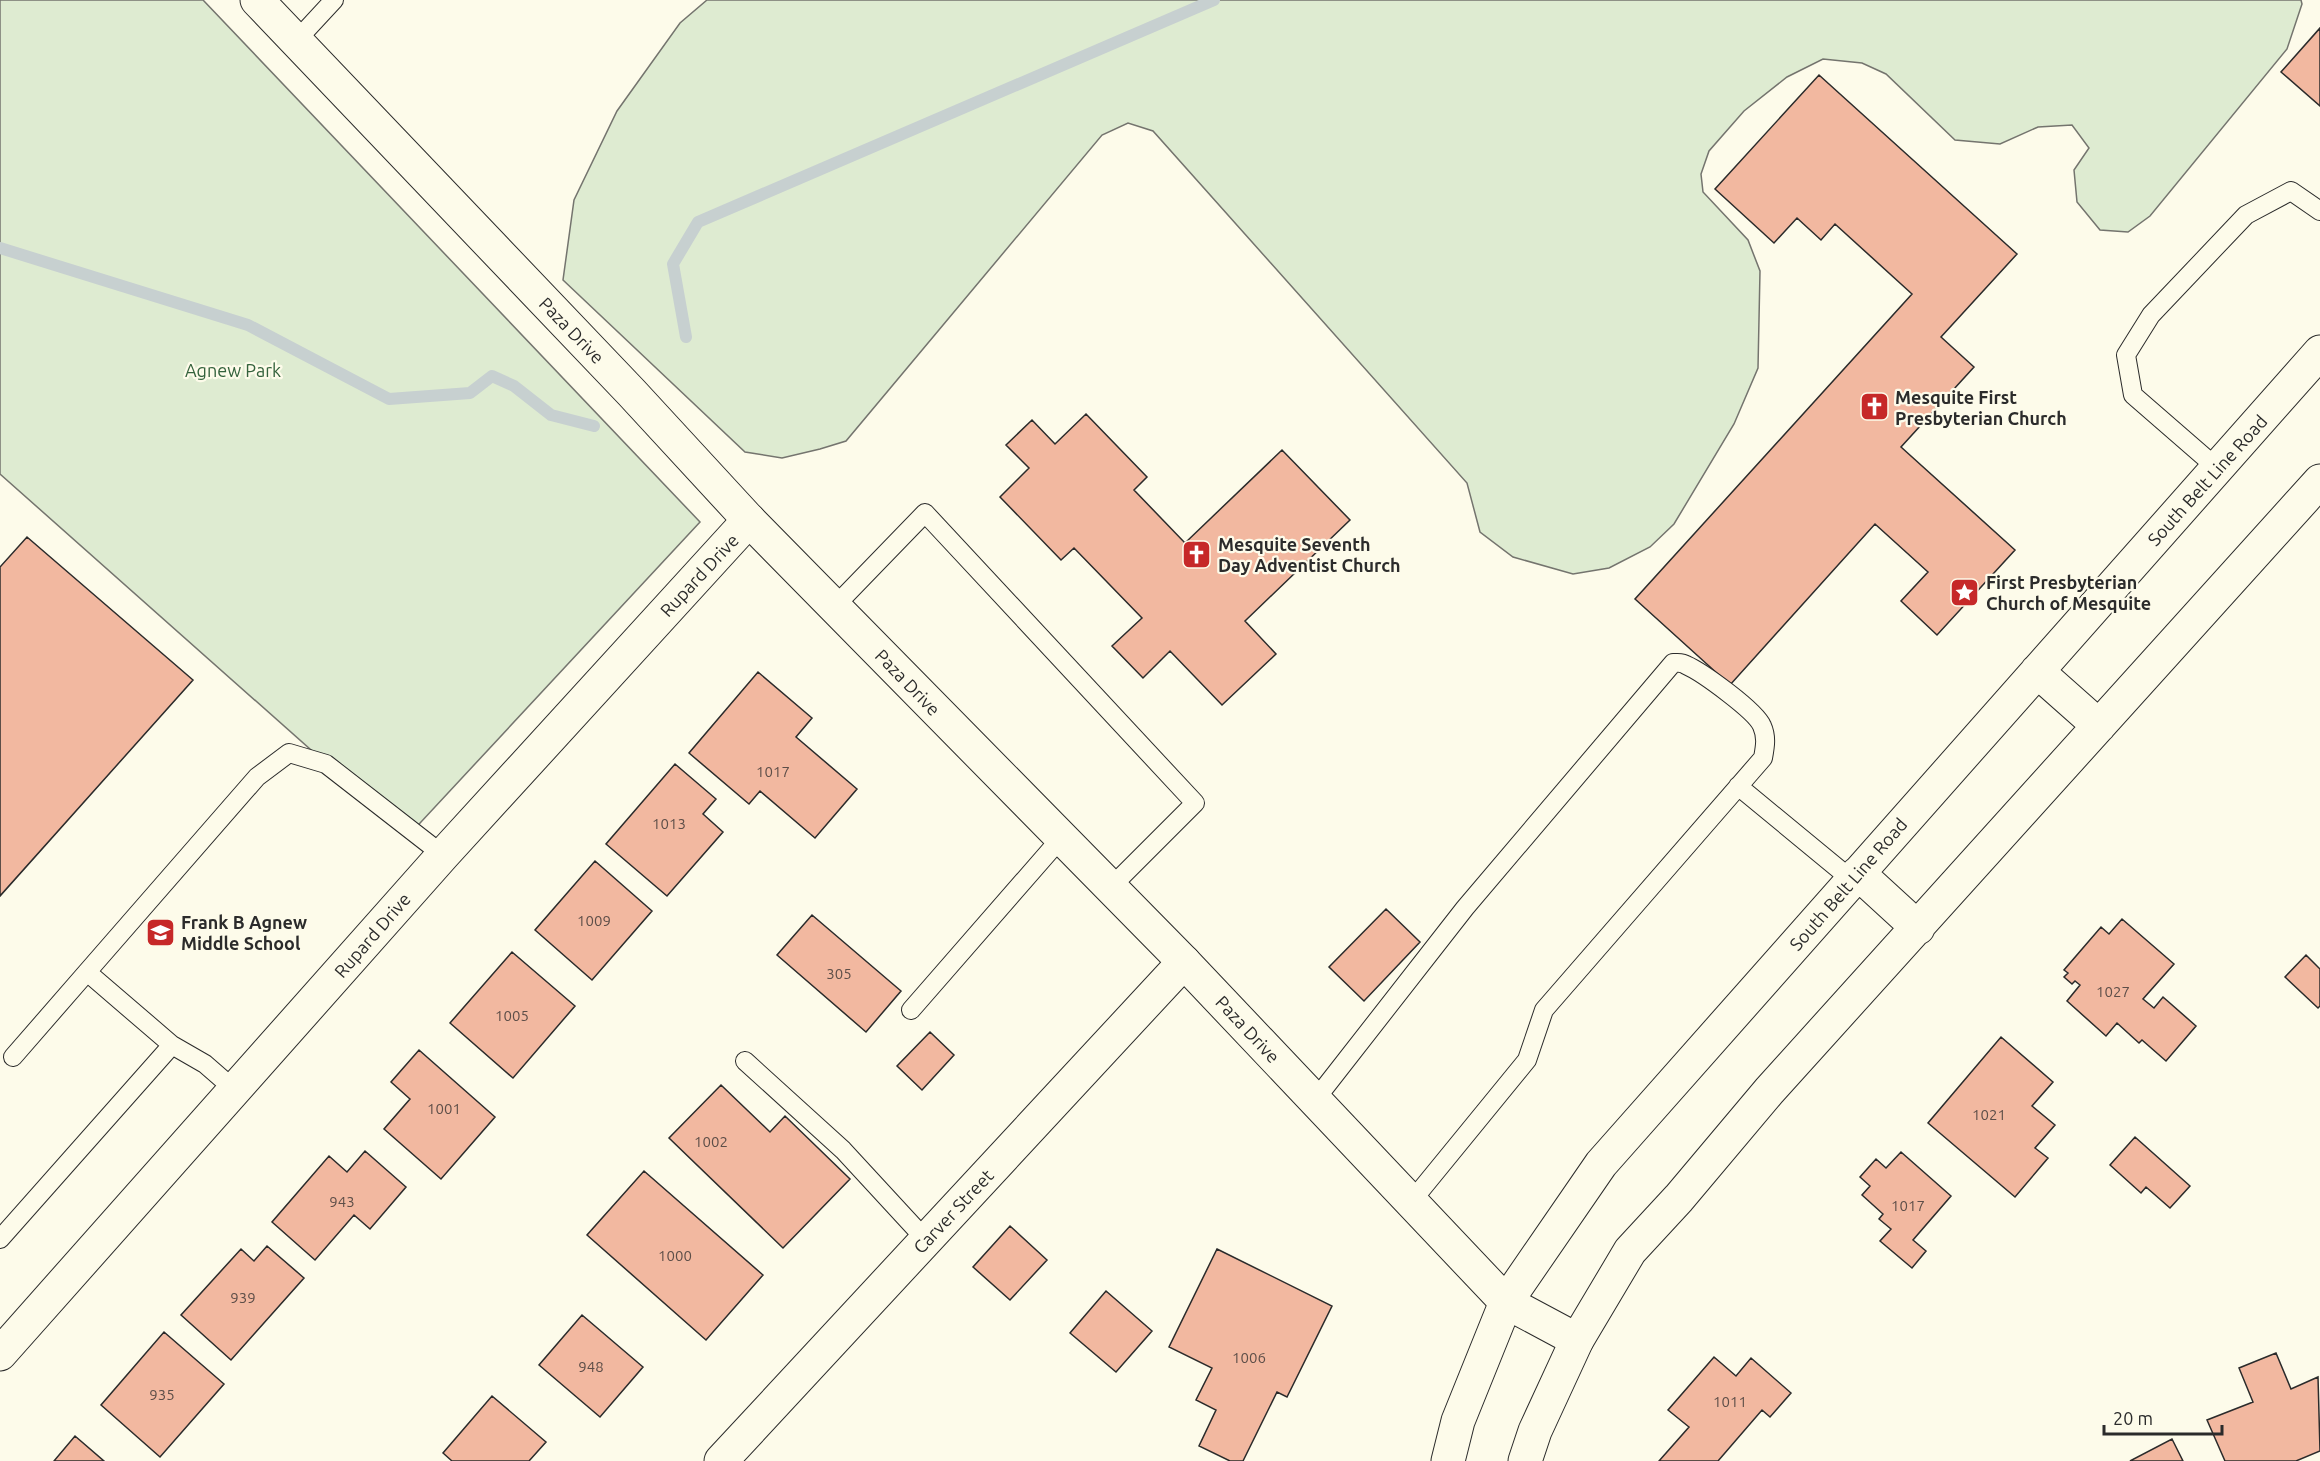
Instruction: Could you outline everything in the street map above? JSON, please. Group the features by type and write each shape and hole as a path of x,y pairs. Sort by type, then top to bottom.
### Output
{"street":[{"name":"Paza Drive","path":"257,0 631,392 749,520 1184,962 1506,1302 1577,1340"},
{"name":"South Belt Line Road","path":"1448,1461 1458,1421 1506,1302 1601,1164 2320,352"},
{"path":"1525,1461 1535,1431 1577,1340 1630,1251 1679,1198 1769,1091 2320,481"},
{"name":"Rupard Drive","path":"0,1354 236,1091 443,855 749,520"},
{"path":"2037,672 2099,726"},
{"path":"1855,877 1918,928"},
{"name":"Carver Street","path":"721,1461 1184,962"}],"lane":[{"path":"296,40 334,0"},
{"path":"2217,468 2133,395 2126,355 2151,315 2246,215 2291,191 2320,211"},
{"path":"834,607 925,513 1195,803 1110,888"},
{"path":"1315,1100 1465,908 1673,663 1683,663 1696,670 1749,710 1762,725 1766,743 1763,758 1544,1010 1527,1060 1411,1202"},
{"path":"13,1057 256,777 289,753 326,764 443,855"},
{"path":"1738,786 1855,877"},
{"path":"911,1010 1061,838"},
{"path":"87,972 172,1045 205,1064 236,1091"},
{"path":"0,1239 172,1045"},
{"path":"745,1061 843,1150 926,1240"}],"green space":[{"name":"Agnew Park","path":"0,0 203,0 700,522 408,836 0,474"},
{"path":"707,0 2301,0 2302,4 2287,49 2150,216 2128,232 2100,230 2077,202 2074,170 2089,148 2072,125 2038,127 2000,144 1955,140 1886,74 1862,63 1823,59 1787,77 1744,111 1709,151 1701,174 1703,192 1748,240 1760,271 1758,368 1734,424 1674,524 1650,547 1609,568 1573,574 1513,557 1480,532 1467,483 1153,131 1128,123 1102,135 846,441 782,458 745,452 563,280 574,200 617,111 680,23"}],"building":[{"path":"2320,28 2320,106 2281,72"},
{"name":"Mesquite First Presbyterian Church","path":"1819,75 2017,254 1941,337 1974,367 1901,447 2015,550 1937,635 1901,601 1928,572 1875,524 1730,685 1635,599 1912,294 1835,224 1821,240 1797,218 1774,243 1715,189"},
{"name":"Mesquite Seventh Day Adventist Church","path":"1086,414 1147,477 1134,490 1185,543 1282,450 1350,520 1245,621 1276,654 1222,705 1170,651 1143,678 1112,646 1142,618 1074,548 1061,560 1000,497 1029,468 1006,445 1032,420 1055,444"},
{"path":"27,537 193,680 0,896 0,567"},
{"path":"758,672 812,718 796,737 857,789 815,838 760,791 749,804 689,753"},
{"path":"675,764 716,799 703,814 723,832 667,896 606,844"},
{"path":"595,861 652,911 592,980 535,930"},
{"path":"1386,909 1420,942 1364,1001 1329,967"},
{"path":"812,915 901,991 866,1032 777,955"},
{"path":"2122,919 2174,964 2143,999 2154,1008 2163,997 2196,1026 2166,1061 2142,1040 2139,1043 2117,1023 2106,1036 2067,1001 2080,985 2075,981 2072,984 2064,977 2068,973 2064,970 2101,927 2109,934"},
{"path":"512,952 575,1006 513,1078 450,1023"},
{"path":"2306,955 2320,969 2320,1006 2318,1008 2285,977"},
{"path":"930,1032 954,1055 922,1090 897,1066"},
{"path":"2001,1037 2053,1082 2032,1106 2055,1125 2035,1148 2048,1158 2015,1197 1928,1123"},
{"path":"419,1050 495,1117 441,1179 384,1129 410,1099 391,1082"},
{"path":"721,1085 770,1132 785,1116 850,1179 783,1248 669,1138"},
{"path":"2135,1137 2190,1186 2170,1208 2146,1187 2141,1193 2110,1165"},
{"path":"365,1151 406,1187 370,1229 354,1215 315,1260 272,1222 329,1156 347,1172"},
{"path":"1901,1152 1951,1196 1913,1240 1926,1251 1912,1268 1880,1241 1891,1229 1879,1219 1883,1214 1862,1195 1870,1186 1860,1177 1876,1159 1886,1168"},
{"path":"644,1171 763,1275 706,1340 587,1235"},
{"path":"1010,1226 1047,1260 1010,1300 973,1267"},
{"path":"267,1246 304,1278 231,1360 181,1315 241,1249 254,1261"},
{"path":"1217,1249 1332,1306 1287,1397 1277,1392 1243,1461 1230,1461 1199,1446 1216,1410 1196,1400 1212,1368 1169,1347"},
{"path":"1106,1291 1152,1331 1116,1372 1070,1333"},
{"path":"582,1315 643,1367 600,1417 539,1365"},
{"path":"164,1332 224,1384 160,1457 101,1405"},
{"path":"2276,1353 2291,1389 2318,1377 2320,1451 2296,1461 2225,1461 2207,1420 2253,1402 2239,1368"},
{"path":"1714,1357 1736,1376 1751,1358 1791,1393 1770,1417 1762,1410 1718,1461 1659,1461 1689,1427 1668,1410"},
{"path":"492,1396 546,1442 529,1461 452,1461 443,1453"},
{"path":"75,1436 104,1461 54,1461"},
{"path":"2172,1439 2183,1461 2130,1461"}],"waterway":[{"path":"686,337 673,264 698,222 1214,0"},
{"path":"0,248 248,325 389,399 470,393 492,376 514,386 551,415 594,426"}],"place":[{"name":"Mesquite First Presbyterian Church","path":"1874,407"},
{"name":"Mesquite Seventh Day Adventist Church","path":"1197,554"},
{"name":"First Presbyterian Church of Mesquite","path":"1965,592"},
{"name":"Frank B Agnew Middle School","path":"160,932"}]}
